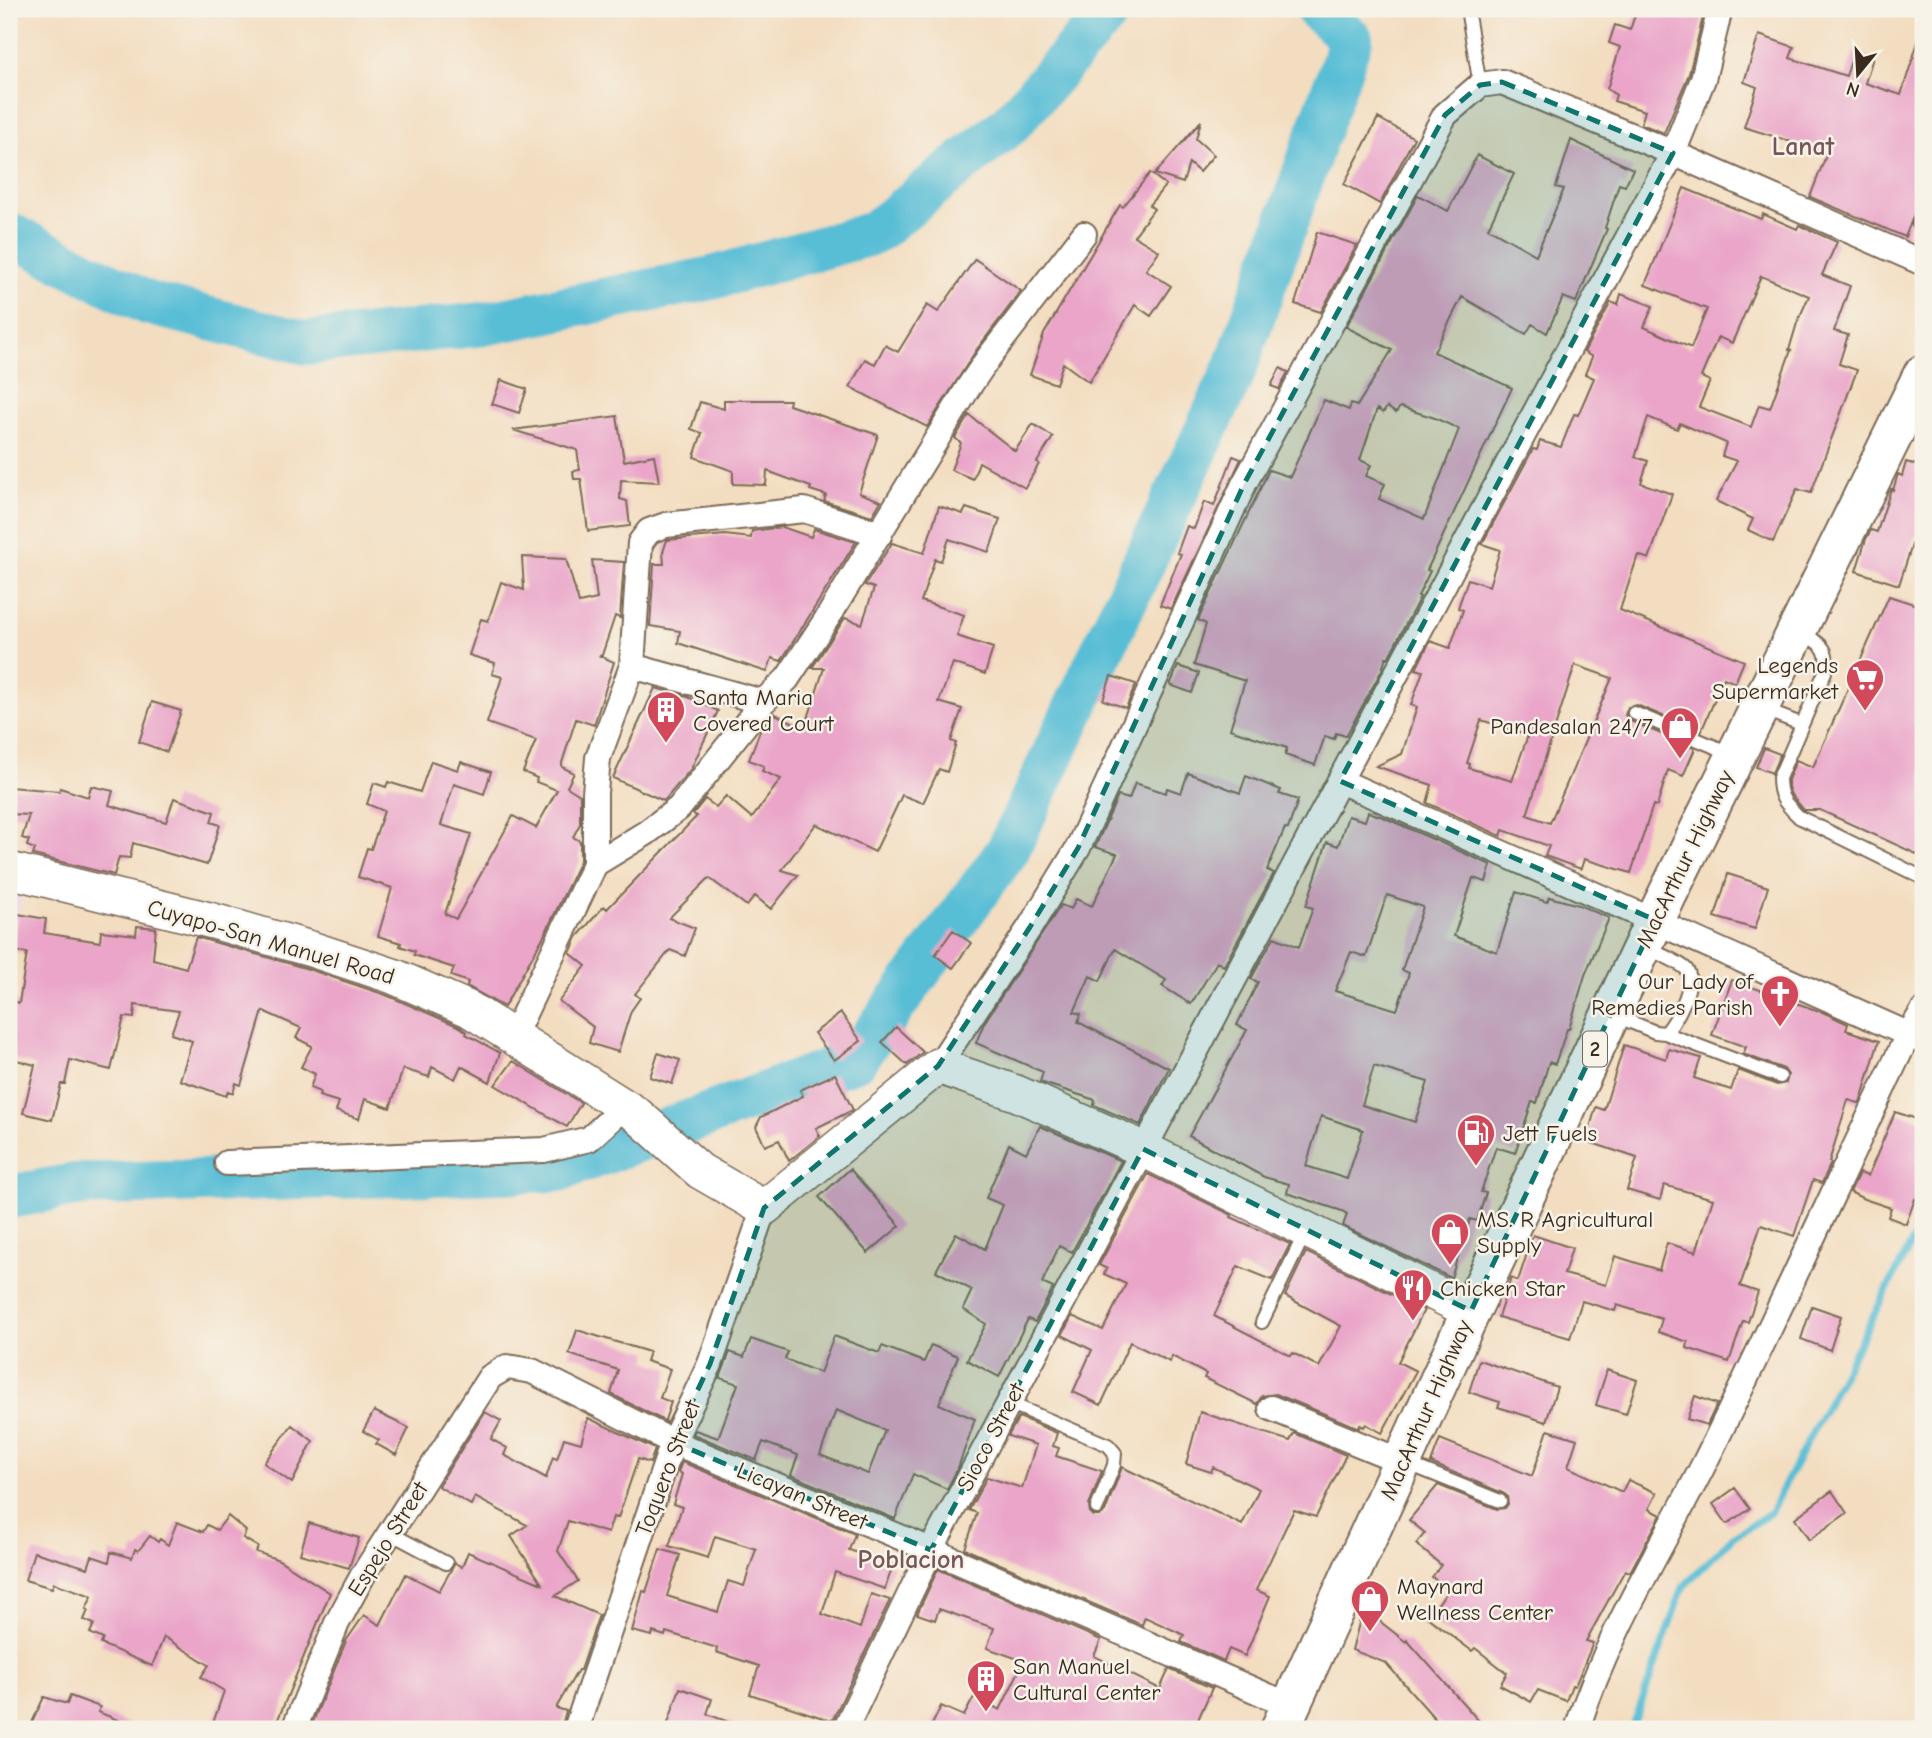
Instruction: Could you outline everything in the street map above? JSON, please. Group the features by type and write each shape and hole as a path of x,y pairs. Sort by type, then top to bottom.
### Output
{"highway":[{"name":"MacArthur Highway","path":"1285,1718 1471,1311 1649,933 1923,374"}],"street":[{"name":"Sioco Street","path":"845,1729 931,1550 1673,153 1703,79 1720,9"},
{"path":"764,1208 938,1066 1030,927 1078,848 1244,484 1445,115 1480,85 1502,82 1673,153 1923,263"},
{"path":"595,864 646,833 679,808 763,702 787,679 880,534 948,418 989,357 1084,234"},
{"path":"514,1035 595,864 594,793 598,758 632,666 640,543 649,531 666,525 804,510 880,534"},
{"path":"632,666 763,702"},
{"path":"1340,781 1649,933 1916,1038"},
{"name":"Cuyapo-San Manuel Road","path":"9,870 213,921 311,949 393,976 469,1009 630,1110 700,1171 764,1208"},
{"path":"1577,1729 1589,1690 1630,1601 1704,1463 1916,1038 1923,1011"},
{"path":"938,1066 1016,1093 1143,1149 1471,1311"},
{"path":"227,1163 544,1150 589,1139 630,1110"},
{"name":"Toquero Street","path":"576,1729 673,1441 710,1364 764,1208"},
{"name":"Licayan Street","path":"507,1367 533,1371 673,1441 931,1550 1285,1718"},
{"name":"Espejo Street","path":"294,1729 337,1623 363,1575 490,1377 507,1367"},
{"path":"1271,1408 1403,1462"}],"lane":[{"path":"1467,9 1480,85"},
{"path":"1797,629 1825,648 1828,660 1779,778 1779,792 1799,817 1923,878"},
{"path":"1759,707 1801,724"},
{"path":"1634,713 1735,756"},
{"path":"1649,933 1690,975 1690,986 1672,1026 1665,1033"},
{"path":"1611,1014 1780,1077"},
{"path":"1262,1321 1306,1229"},
{"path":"1009,1403 1108,1445 1115,1453 1114,1465 1097,1508"},
{"path":"1403,1462 1500,1501"},
{"path":"390,1533 446,1563"}],"highlighted area":[{"path":"1502,82 1673,153 1340,781 1655,920 1471,1311 1143,1149 931,1550 673,1442 710,1364 764,1208 938,1066 1030,927 1078,848 1244,484 1445,115 1480,85"}],"shaded area":[{"path":"9,888 22,891 9,957"}],"building":[{"path":"1637,9 1705,9 1689,74 1664,133 1641,124 1645,111 1614,101 1616,95 1607,89 1620,47 1609,43 1615,25 1630,30"},
{"path":"1759,35 1794,47 1790,58 1846,76 1854,52 1873,58 1865,83 1901,95 1919,39 1923,40 1923,192 1905,237 1810,197 1827,153 1744,127 1757,87 1744,82"},
{"path":"1378,118 1414,138 1380,204 1344,184"},
{"path":"1201,121 1196,139 1214,155 1199,172 1189,163 1183,183 1155,174"},
{"path":"1571,140 1633,169 1625,186 1619,184 1605,228 1607,229 1576,302 1563,297 1547,333 1532,324 1526,334 1462,297 1434,352 1512,388 1427,570 1430,571 1418,596 1420,597 1346,736 1336,733 1334,739 1325,736 1315,765 1285,755 1287,748 1230,729 1245,681 1194,665 1206,624 1198,620 1269,470 1290,477 1324,400 1349,410 1351,404 1357,406 1392,350 1346,327 1418,195 1448,211 1477,155 1514,174 1488,228 1536,255 1564,189 1556,187","holes":["1387,407 1396,413 1400,407 1459,429 1424,519 1379,499 1385,484 1366,476 1371,465 1360,460 1377,409 1383,413"]},
{"path":"1150,173 1166,185 1149,205 1154,209 1134,236 1159,251 1146,270 1171,286 1151,316 1135,305 1089,382 1063,363 1056,384 1030,375 1044,334 1120,205 1123,207"},
{"path":"1684,188 1761,219 1763,214 1797,229 1799,225 1837,242 1822,275 1850,286 1834,331 1848,335 1839,364 1857,370 1811,493 1797,489 1773,542 1748,530 1753,519 1716,501 1737,461 1722,456 1726,443 1680,423 1677,429 1648,417 1635,457 1648,461 1641,483 1672,494 1649,559 1638,555 1620,610 1744,661 1735,683 1724,678 1701,732 1637,705 1628,707 1625,715 1630,721 1694,748 1683,776 1668,770 1657,806 1653,805 1631,873 1584,859 1581,869 1545,856 1549,846 1503,830 1501,836 1427,803 1432,785 1376,766 1402,754 1417,707 1411,705 1423,671 1416,669 1430,641 1450,648 1463,610 1458,608 1468,579 1489,586 1500,550 1482,544 1533,449 1537,450 1540,441 1561,447 1574,414 1578,415 1594,378 1585,374 1592,357 1584,352 1611,302 1618,305 1621,294 1653,306 1644,327 1691,348 1707,309 1645,285","holes":["1761,276 1809,296 1797,323 1791,350 1770,408 1759,405 1751,427 1699,407 1710,381 1701,377 1718,337 1732,343","1575,665 1612,678 1550,823 1527,815","1481,720 1528,735 1512,781 1469,768 1470,764 1467,763"]},
{"path":"1317,232 1357,245 1321,312 1295,304"},
{"path":"975,259 1021,291 977,349 927,427 850,387 865,359 875,364 885,345 898,352 927,305 938,312"},
{"path":"1280,368 1288,372 1279,389 1271,386"},
{"path":"501,380 527,389 519,413 492,404"},
{"path":"724,400 790,400 789,405 878,435 859,493 881,501 872,516 824,501 826,495 810,490 811,487 767,471 766,485 733,484 733,471 694,457 702,433 691,429 700,402 724,409"},
{"path":"969,415 1015,451 1033,424 1053,437 1025,488 979,462 973,479 951,470 961,443 955,438"},
{"path":"617,416 624,461 654,455 659,482 621,480 620,499 627,501 630,526 588,531 581,479 574,479 573,471 580,470 577,450 513,430"},
{"path":"1233,456 1241,459 1171,609 1160,605 1181,554 1177,553 1187,526 1194,529 1204,502 1214,506"},
{"path":"1906,462 1923,467 1923,538 1915,536 1899,585 1856,571 1866,539 1871,530 1877,532 1891,489 1893,490 1898,474 1902,476"},
{"path":"939,506 963,514 966,508 1000,519 989,552 949,539 941,561 935,559 921,601 964,615 957,636 993,648 985,674 953,663 939,702 962,709 951,741 956,743 947,772 939,769 923,803 902,795 875,852 816,824 782,870 798,875 771,909 755,896 747,906 709,878 669,918 695,928 685,956 670,950 635,994 640,998 631,1011 618,1052 589,1043 593,1027 559,1001 586,966 570,953 577,937 604,906 607,909 697,816 693,814 705,799 716,807 726,796 752,818 781,779 762,771 764,766 749,760 761,728 773,713 805,728 824,668 812,668 845,618 862,624 874,588 865,585 892,543 924,553"},
{"path":"782,527 811,537 814,529 856,542 781,661 772,658 767,672 678,643 680,631 650,626 654,564 664,564 663,552 667,540 725,535 751,538 752,531"},
{"path":"522,557 566,559 579,603 597,599 592,560 624,562 620,618 615,616 600,656 614,662 594,725 576,719 562,763 562,767 574,773 567,787 580,795 580,824 573,837 580,841 580,861 546,932 504,1007 467,986 468,982 451,976 454,968 414,955 415,951 400,946 401,943 378,936 392,888 358,877 367,848 371,849 384,811 367,804 374,783 386,787 388,782 420,792 431,761 458,770 461,762 491,772 484,794 454,784 441,825 471,834 445,914 456,919 513,816 536,828 557,790 536,782 537,778 523,772 536,740 487,723 502,677 492,674 495,663 469,655 481,619 488,621 501,582 524,590"},
{"path":"1889,596 1923,607 1923,857 1820,810 1804,810 1791,795 1788,787 1796,760 1813,767"},
{"path":"1178,666 1199,673 1192,693 1170,685"},
{"path":"1111,676 1136,684 1126,708 1103,700"},
{"name":"Santa Maria Covered Court","path":"655,688 688,697 718,711 691,769 664,801 613,778"},
{"path":"152,702 181,711 167,752 139,742"},
{"path":"1764,748 1780,754 1772,773 1756,767"},
{"path":"1188,773 1240,793 1246,776 1281,790 1279,794 1298,800 1288,829 1285,828 1267,870 1274,873 1224,966 1217,962 1191,1004 1162,986 1166,980 1115,949 1100,981 1090,976 1074,1012 1081,1014 1078,1022 1169,1068 1140,1125 1094,1105 1095,1100 1040,1082 1043,1072 976,1043 984,1023 1061,905 1071,909 1076,899 1092,906 1117,854 1095,847 1118,796 1129,799 1135,783 1166,793 1167,788 1181,793"},
{"path":"91,786 113,791 109,805 166,822 174,798 214,812 211,822 220,825 207,865 133,843 130,858 119,857 114,875 33,855 35,849 27,846 29,840 22,838 29,815 9,814 9,787 59,791 60,788 88,797"},
{"path":"1368,812 1383,817 1491,865 1486,882 1473,878 1454,936 1497,952 1516,892 1547,902 1549,897 1579,905 1609,918 1585,975 1555,1064 1549,1062 1537,1103 1532,1102 1515,1153 1496,1147 1481,1192 1486,1193 1477,1221 1470,1219 1451,1278 1343,1226 1347,1214 1342,1211 1287,1193 1289,1184 1264,1177 1189,1136 1247,1030 1237,1025 1258,982 1251,979 1274,937 1299,947 1313,908 1306,906 1327,842 1338,846 1348,816 1365,821","holes":["1387,895 1423,907 1402,970 1409,973 1397,1010 1335,991 1351,952 1366,957","1374,1066 1428,1082 1415,1122 1362,1105","1321,1116 1363,1130 1347,1179 1306,1166"]},
{"path":"1728,874 1768,887 1755,929 1715,917"},
{"path":"18,914 46,919 44,933 100,942 101,931 136,935 137,926 156,928 153,959 186,968 196,937 305,968 386,995 460,1027 466,1034 500,1053 490,1082 461,1066 455,1079 432,1067 429,1077 403,1069 390,1108 365,1099 359,1119 336,1111 339,1102 319,1096 320,1092 310,1088 315,1074 301,1067 312,1046 296,1038 301,1028 263,1011 241,1085 236,1083 233,1093 228,1091 226,1096 180,1080 192,1041 171,1034 179,1011 135,1005 134,1018 124,1017 111,1070 70,1060 65,1084 61,1084 52,1120 23,1113 35,1065 9,1058 9,1000 19,1003 27,953 12,951"},
{"path":"953,930 971,943 953,968 935,955"},
{"path":"1732,980 1827,1014 1848,1024 1846,1030 1879,1041 1861,1100 1859,1103 1848,1100 1829,1162 1831,1163 1822,1183 1813,1180 1794,1236 1761,1225 1740,1286 1758,1292 1748,1322 1743,1321 1729,1362 1687,1348 1688,1342 1658,1332 1662,1319 1617,1305 1615,1311 1582,1301 1570,1338 1498,1317 1511,1278 1518,1281 1533,1235 1572,1248 1564,1274 1606,1285 1615,1256 1659,1270 1667,1243 1696,1252 1713,1199 1664,1185 1660,1200 1627,1190 1637,1158 1586,1141 1596,1107 1604,1110 1624,1045 1666,1059 1669,1049 1701,1058 1694,1078 1731,1090 1738,1070 1777,1085 1786,1083 1788,1075 1784,1069 1743,1054 1746,1047 1712,1035"},
{"path":"841,1013 861,1041 834,1060 814,1033"},
{"path":"896,1027 923,1052 907,1065 882,1042"},
{"path":"658,1053 680,1060 672,1084 650,1077"},
{"path":"513,1061 581,1103 567,1127 495,1085"},
{"path":"835,1074 853,1110 816,1128 820,1136 789,1161 779,1140 765,1146 756,1127 761,1117 803,1096 800,1090"},
{"path":"1895,1112 1923,1121 1923,1203 1915,1199 1906,1224 1888,1217 1891,1208 1850,1192 1859,1173 1868,1176"},
{"path":"1040,1126 1121,1161 1072,1252 1059,1246 1042,1283 1053,1288 1035,1322 1028,1319 999,1377 967,1360 986,1324 963,1309 972,1290 936,1271 956,1233 985,1249 1003,1205 986,1198 1009,1144 1026,1153"},
{"path":"850,1169 900,1226 868,1253 819,1197"},
{"path":"1148,1174 1290,1244 1272,1280 1238,1266 1214,1316 1291,1356 1293,1353 1319,1367 1341,1326 1285,1296 1306,1252 1424,1310 1398,1362 1416,1371 1382,1433 1366,1424 1364,1427 1360,1425 1359,1428 1276,1394 1262,1396 1257,1404 1204,1378 1206,1374 1172,1356 1170,1362 1130,1342 1101,1405 1073,1392 1092,1350 1062,1335 1072,1316 1103,1330 1126,1284 1104,1274 1107,1269 1099,1265"},
{"path":"1812,1306 1841,1316 1830,1350 1801,1339"},
{"path":"577,1330 649,1352 646,1361 670,1369 660,1398 671,1402 666,1422 611,1394 618,1370 569,1354"},
{"path":"834,1336 879,1353 882,1346 924,1362 931,1345 958,1356 939,1404 975,1419 958,1468 947,1489 913,1474 895,1519 791,1475 798,1455 763,1442 756,1460 693,1434 695,1430 718,1438 738,1384 720,1378 730,1352 744,1357 751,1339 788,1352 785,1359 820,1373","holes":["836,1410 885,1430 868,1474 820,1455"]},
{"path":"1479,1360 1557,1387 1546,1422 1498,1407 1500,1402 1469,1392"},
{"path":"1607,1370 1637,1380 1626,1414 1596,1405"},
{"path":"1695,1396 1717,1404 1707,1425 1687,1419"},
{"path":"374,1411 409,1428 396,1455 376,1444 379,1440 363,1431"},
{"path":"485,1412 501,1421 491,1439 507,1448 504,1455 546,1478 553,1457 557,1459 564,1438 581,1443 588,1418 655,1449 650,1463 638,1459 618,1518 613,1517 608,1533 568,1521 558,1551 578,1581 555,1596 599,1615 580,1670 556,1708 566,1711 561,1729 310,1729 346,1641 364,1615 380,1625 406,1574 439,1591 455,1563 462,1567 468,1552 542,1584 511,1536 527,1525 475,1497 471,1505 438,1486"},
{"path":"1200,1412 1290,1441 1294,1433 1346,1455 1316,1517 1294,1510 1256,1590 1270,1596 1245,1656 1229,1649 1224,1661 1181,1642 1184,1635 1145,1617 1142,1625 965,1549 977,1513 969,1510 987,1477 1022,1488 1036,1445 1008,1436 1019,1417 1057,1433 1053,1446 1059,1448 1056,1456 1102,1471 1089,1505 1093,1516 1105,1512 1122,1467 1242,1525 1259,1489 1213,1467 1211,1472 1186,1464"},
{"path":"292,1425 313,1441 292,1483 264,1463"},
{"path":"1548,1430 1577,1439 1568,1467 1622,1492 1628,1480 1657,1493 1649,1509 1661,1515 1630,1572 1625,1570 1586,1641 1593,1643 1566,1701 1538,1690 1531,1702 1500,1685 1507,1673 1475,1648 1472,1651 1427,1617 1449,1590 1432,1577 1441,1565 1416,1544 1425,1533 1409,1520 1438,1485 1497,1509 1505,1508 1508,1504 1507,1496 1503,1493 1431,1463 1440,1439 1532,1476"},
{"path":"682,1462 855,1534 849,1550 893,1565 885,1589 835,1572 822,1614 860,1628 871,1594 890,1600 832,1721 750,1694 759,1666 716,1652 717,1648 666,1632 665,1636 653,1632 652,1636 632,1631 643,1591 646,1592 660,1549 680,1555 667,1596 718,1612 728,1581 744,1586 756,1549 715,1536 708,1558 669,1546 682,1507 673,1504 682,1474 678,1472"},
{"path":"1735,1488 1750,1509 1727,1524 1713,1504"},
{"path":"1832,1491 1847,1513 1809,1540 1795,1518"},
{"path":"228,1516 246,1531 243,1538 258,1547 256,1552 279,1560 330,1593 274,1729 211,1729 224,1691 201,1677 209,1665 164,1637 152,1666 101,1644 103,1639 90,1633 94,1624 84,1620 92,1596 54,1583 52,1588 25,1580 34,1552 88,1568 92,1556 109,1562 111,1552 132,1558 135,1549 138,1551 150,1536 168,1545 177,1522 203,1532 207,1525 217,1530"},
{"path":"309,1523 359,1538 349,1568 300,1554"},
{"path":"938,1569 1101,1640 1094,1656 1160,1689 1169,1669 1212,1688 1194,1729 930,1729 941,1706 964,1716 974,1697 1000,1710 1024,1661 987,1648 994,1628 939,1609 935,1620 917,1614"},
{"path":"1363,1608 1406,1642 1407,1640 1486,1729 1444,1729 1386,1663 1352,1650"},
{"path":"680,1688 712,1699 707,1714 742,1727 741,1729 666,1729"},
{"path":"70,1696 100,1707 98,1712 140,1729 29,1729 44,1697 67,1704"}],"waterway":[{"path":"9,234 147,303 306,343 484,324 712,278 874,233 1009,125 1111,9"},
{"path":"9,1197 75,1185 558,1170 855,1060 1008,850 1235,369 1351,39 1317,9"},
{"path":"1632,1729 1683,1587 1734,1536 1770,1513 1923,1221"}],"place":[{"name":"Legends Supermarket","path":"1865,712"},
{"name":"Santa Maria Covered Court","path":"666,744"},
{"name":"Pandesalan 24/7","path":"1680,760"},
{"name":"Our Lady of Remedies Parish","path":"1780,1028"},
{"name":"Jett Fuels","path":"1476,1167"},
{"name":"MS. R Agricultural Supply","path":"1450,1266"},
{"name":"Chicken Star","path":"1413,1322"},
{"name":"Maynard Wellness Center","path":"1370,1633"},
{"name":"San Manuel Cultural Center","path":"986,1713"}],"district":[{"name":"Lanat","path":"1803,147"},
{"name":"Poblacion","path":"911,1560"}]}
